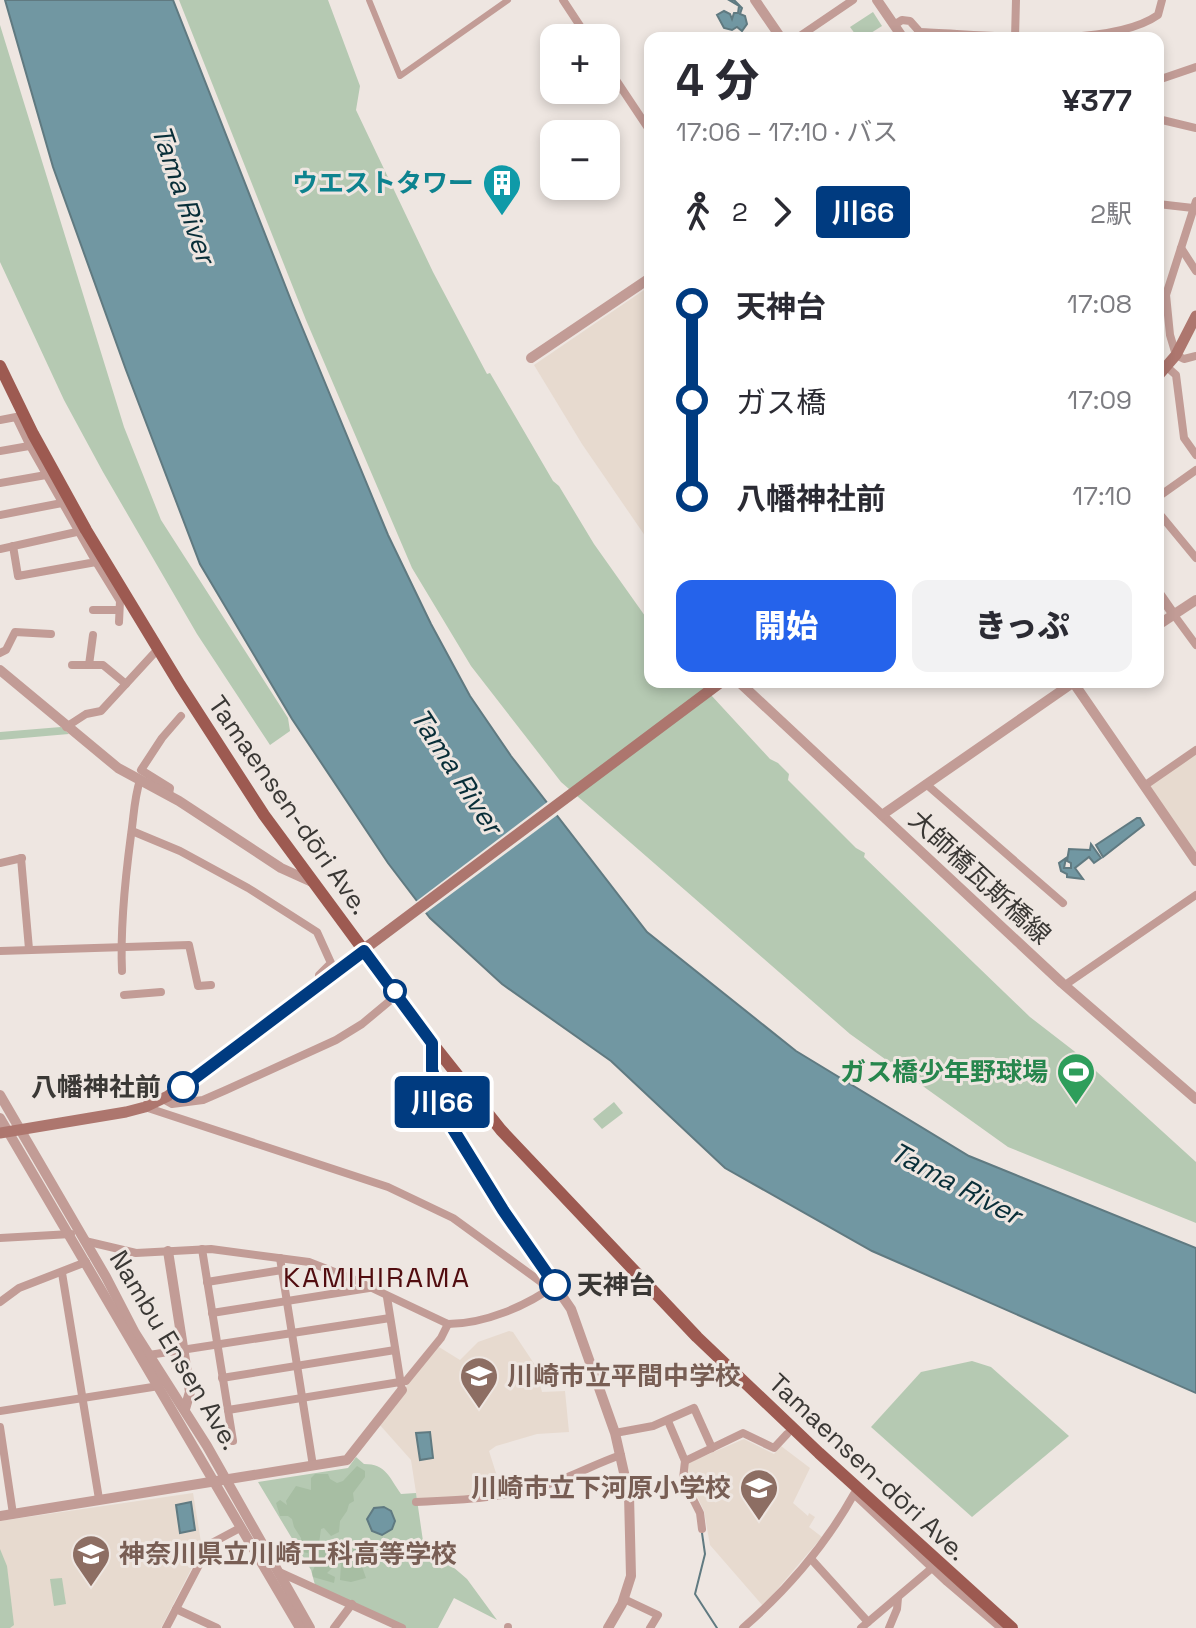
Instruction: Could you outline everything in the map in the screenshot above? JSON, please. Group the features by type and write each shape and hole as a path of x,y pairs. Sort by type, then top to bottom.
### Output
{"main road":[{"path":"1164,370 1176,355 1196,316"},
{"name":"Tamaensen-dōri Ave.","path":"0,366 82,531 122,603 158,649 264,815 432,1043 520,1150 697,1337 1002,1628"},
{"path":"9,1132 145,1107 163,1099 197,1077 713,688"}],"street":[{"path":"369,0 400,76 508,0"},
{"path":"563,0 579,24"},
{"path":"755,0 777,32"},
{"path":"806,32 853,0"},
{"path":"877,0 899,32"},
{"path":"1014,32 1016,0"},
{"path":"1122,32 1146,24 1158,15 1162,0"},
{"path":"894,25 902,20 910,21 916,32"},
{"path":"1164,78 1196,67"},
{"path":"620,86 644,122"},
{"path":"1164,120 1196,128"},
{"path":"1164,204 1195,204 1164,289"},
{"path":"1181,248 1196,271"},
{"path":"531,358 644,282"},
{"path":"1164,304 1176,355 1184,359 1196,356"},
{"path":"1164,372 1176,375 1184,438 1196,455"},
{"path":"0,420 16,417 29,446 122,603 119,622"},
{"path":"0,451 29,446"},
{"path":"1164,493 1196,470"},
{"path":"0,483 46,475"},
{"path":"0,515 62,503"},
{"path":"1164,519 1196,558"},
{"path":"0,549 82,531"},
{"path":"13,546 18,576 96,562"},
{"path":"1164,621 1196,600"},
{"path":"1164,601 1196,645"},
{"path":"93,610 122,603"},
{"path":"0,653 6,650 15,632 51,634"},
{"path":"89,665 93,635"},
{"path":"66,727 86,714 101,711 158,649"},
{"path":"72,665 103,665 126,684"},
{"path":"0,670 102,757 169,794 281,868 312,882"},
{"name":"大師橋瓦斯橋線","path":"745,688 1065,985 1196,1099"},
{"path":"882,815 1065,688"},
{"path":"1078,688 1196,861"},
{"path":"169,794 170,788 141,770 181,716"},
{"path":"1144,786 1196,750"},
{"path":"122,971 126,864 134,796 140,780"},
{"path":"926,784 1063,903"},
{"path":"132,831 180,851 248,888 317,932 331,963 319,975 320,985"},
{"path":"0,863 21,858 29,949"},
{"path":"1065,985 1196,895"},
{"path":"0,951 189,945 198,986 211,985"},
{"path":"124,995 161,992"},
{"path":"163,1099 172,1104 203,1100 215,1095 336,1040 362,1024 398,994"},
{"path":"432,1043 432,1070 453,1129 551,1288 574,1317 615,1433 631,1514 631,1576 624,1599 608,1628"},
{"name":"Nambu Ensen Ave.","path":"0,1095 9,1132"},
{"path":"145,1107 388,1187 435,1208 551,1288"},
{"name":"Nambu Ensen Ave.","path":"0,1118 78,1236 185,1409 240,1528 300,1628"},
{"path":"0,1238 78,1236 136,1253 206,1249 309,1262 448,1324 463,1324 507,1310 551,1288"},
{"name":"Nambu Ensen Ave.","path":"78,1236 86,1262 159,1386 310,1628"},
{"path":"206,1249 207,1282 233,1441"},
{"path":"168,1251 190,1392 185,1409"},
{"path":"280,1258 313,1466"},
{"path":"0,1302 19,1288 86,1262"},
{"path":"207,1282 282,1270"},
{"path":"62,1273 99,1499"},
{"path":"212,1313 370,1288"},
{"path":"387,1297 402,1386"},
{"path":"149,1355 390,1318"},
{"path":"0,1516 347,1460 441,1338 448,1324"},
{"path":"222,1378 395,1350"},
{"path":"0,1411 159,1386"},
{"path":"228,1410 402,1386"},
{"path":"615,1433 653,1426 694,1408 712,1448"},
{"path":"668,1421 685,1461 683,1479 700,1513 702,1529"},
{"path":"0,1427 13,1514"},
{"path":"685,1461 746,1433 774,1448 787,1434"},
{"path":"416,1502 489,1499 551,1483 592,1464 621,1455"},
{"path":"743,1628 768,1607 812,1560 854,1494 932,1568 1002,1628"},
{"path":"166,1628 210,1544 240,1528"},
{"path":"812,1560 864,1625 932,1568"},
{"path":"265,1567 402,1628"},
{"path":"889,1628 898,1598"},
{"path":"624,1599 658,1615 650,1628"},
{"path":"334,1628 352,1604"},
{"path":"176,1609 217,1628"}],"shaded area":[{"path":"644,290 644,534 582,444 534,365"},
{"path":"1196,754 1196,854 1150,786"},
{"name":"川崎市立平間中学校","path":"513,1332 535,1365 542,1392 565,1391 569,1432 537,1434 489,1451 502,1492 473,1497 417,1499 411,1460 379,1424 403,1395 408,1382 439,1347 460,1360 478,1342"},
{"name":"川崎市立下河原小学校","path":"744,1439 774,1454 781,1446 810,1468 793,1503 808,1516 809,1513 815,1517 809,1527 822,1537 763,1606 710,1545 704,1511 687,1475 688,1463"},
{"name":"神奈川県立川崎工科高等学校","path":"193,1493 202,1548 161,1628 0,1628 0,1521"}],"green space":[{"path":"179,0 328,0 360,86 356,110 433,272 487,374 490,373 594,544 644,615 644,688 705,688 770,759 789,774 788,780 856,848 865,853 864,857 1030,1017 1074,1051 1196,1162 1196,1223 1008,1147 850,1034 561,782 471,666 412,568 306,320"},
{"path":"873,12 882,26 872,32 854,32 850,27"},
{"path":"0,25 124,427 161,520 288,718 290,731 270,745 197,634 103,472 64,400 0,262"},
{"path":"61,727 69,734 0,740 0,732"},
{"path":"614,1102 623,1113 602,1129 593,1119"},
{"path":"972,1361 991,1367 1069,1436 972,1517 871,1427 921,1372"},
{"path":"356,1457 364,1464 382,1469 401,1494 416,1493 423,1541 467,1579 497,1620 454,1598 438,1628 405,1628 315,1585 311,1570 258,1482 348,1468"},
{"path":"357,1466 365,1471 365,1477 353,1493 354,1501 340,1521 339,1532 331,1536 324,1528 321,1529 319,1543 332,1547 333,1552 342,1544 354,1544 366,1578 351,1582 340,1580 341,1564 338,1562 327,1573 335,1577 334,1583 313,1577 316,1564 309,1554 312,1543 308,1553 302,1552 301,1538 292,1519 280,1516 276,1503 280,1500 287,1505 286,1501 296,1486 311,1490 311,1478 315,1474 328,1474 337,1483"},
{"path":"0,1549 7,1566 14,1625 10,1628 0,1628"},
{"path":"62,1578 66,1604 54,1606 50,1579"}],"water":[{"name":"Tama River","path":"5,0 173,0 292,303 388,535 470,696 511,756 647,932 796,1051 969,1156 1196,1248 1196,1393 872,1251 725,1168 611,1061 502,984 430,918 388,863 292,719 200,564 53,167"},
{"path":"729,0 734,0 742,8 740,14 745,16 747,24 742,31 737,27 732,30 724,28 717,15 724,11 732,19 734,13 738,13 739,6"},
{"path":"1137,818 1144,825 1103,857 1096,845"},
{"path":"1091,844 1101,858 1094,863 1089,857 1075,868 1083,879 1067,877 1059,863 1066,858 1064,868 1071,868 1071,863 1067,861 1069,849 1090,850"},
{"path":"430,1432 433,1458 420,1460 416,1433"},
{"path":"191,1502 195,1530 180,1533 176,1505"},
{"path":"384,1507 391,1511 395,1521 392,1529 382,1535 372,1531 367,1519 374,1508"}],"pier":[{"path":"550,800 560,813 423,915 414,903"}],"waterway":[{"path":"702,1533 705,1554 695,1594 717,1628"}],"bus line":[{"name":"川66","path":"183,1087 364,951 432,1043 432,1070 453,1129 503,1210 555,1285"}],"place":[{"name":"ウエストタワー","path":"502,217"},
{"name":"八幡神社前","path":"183,1087"},
{"name":"ガス橋少年野球場","path":"1076,1106"},
{"name":"天神台","path":"555,1285"},
{"name":"川崎市立平間中学校","path":"479,1410"},
{"name":"川崎市立下河原小学校","path":"759,1522"},
{"name":"神奈川県立川崎工科高等学校","path":"91,1588"}],"district":[{"name":"KAMIHIRAMA","path":"377,1277"}]}
